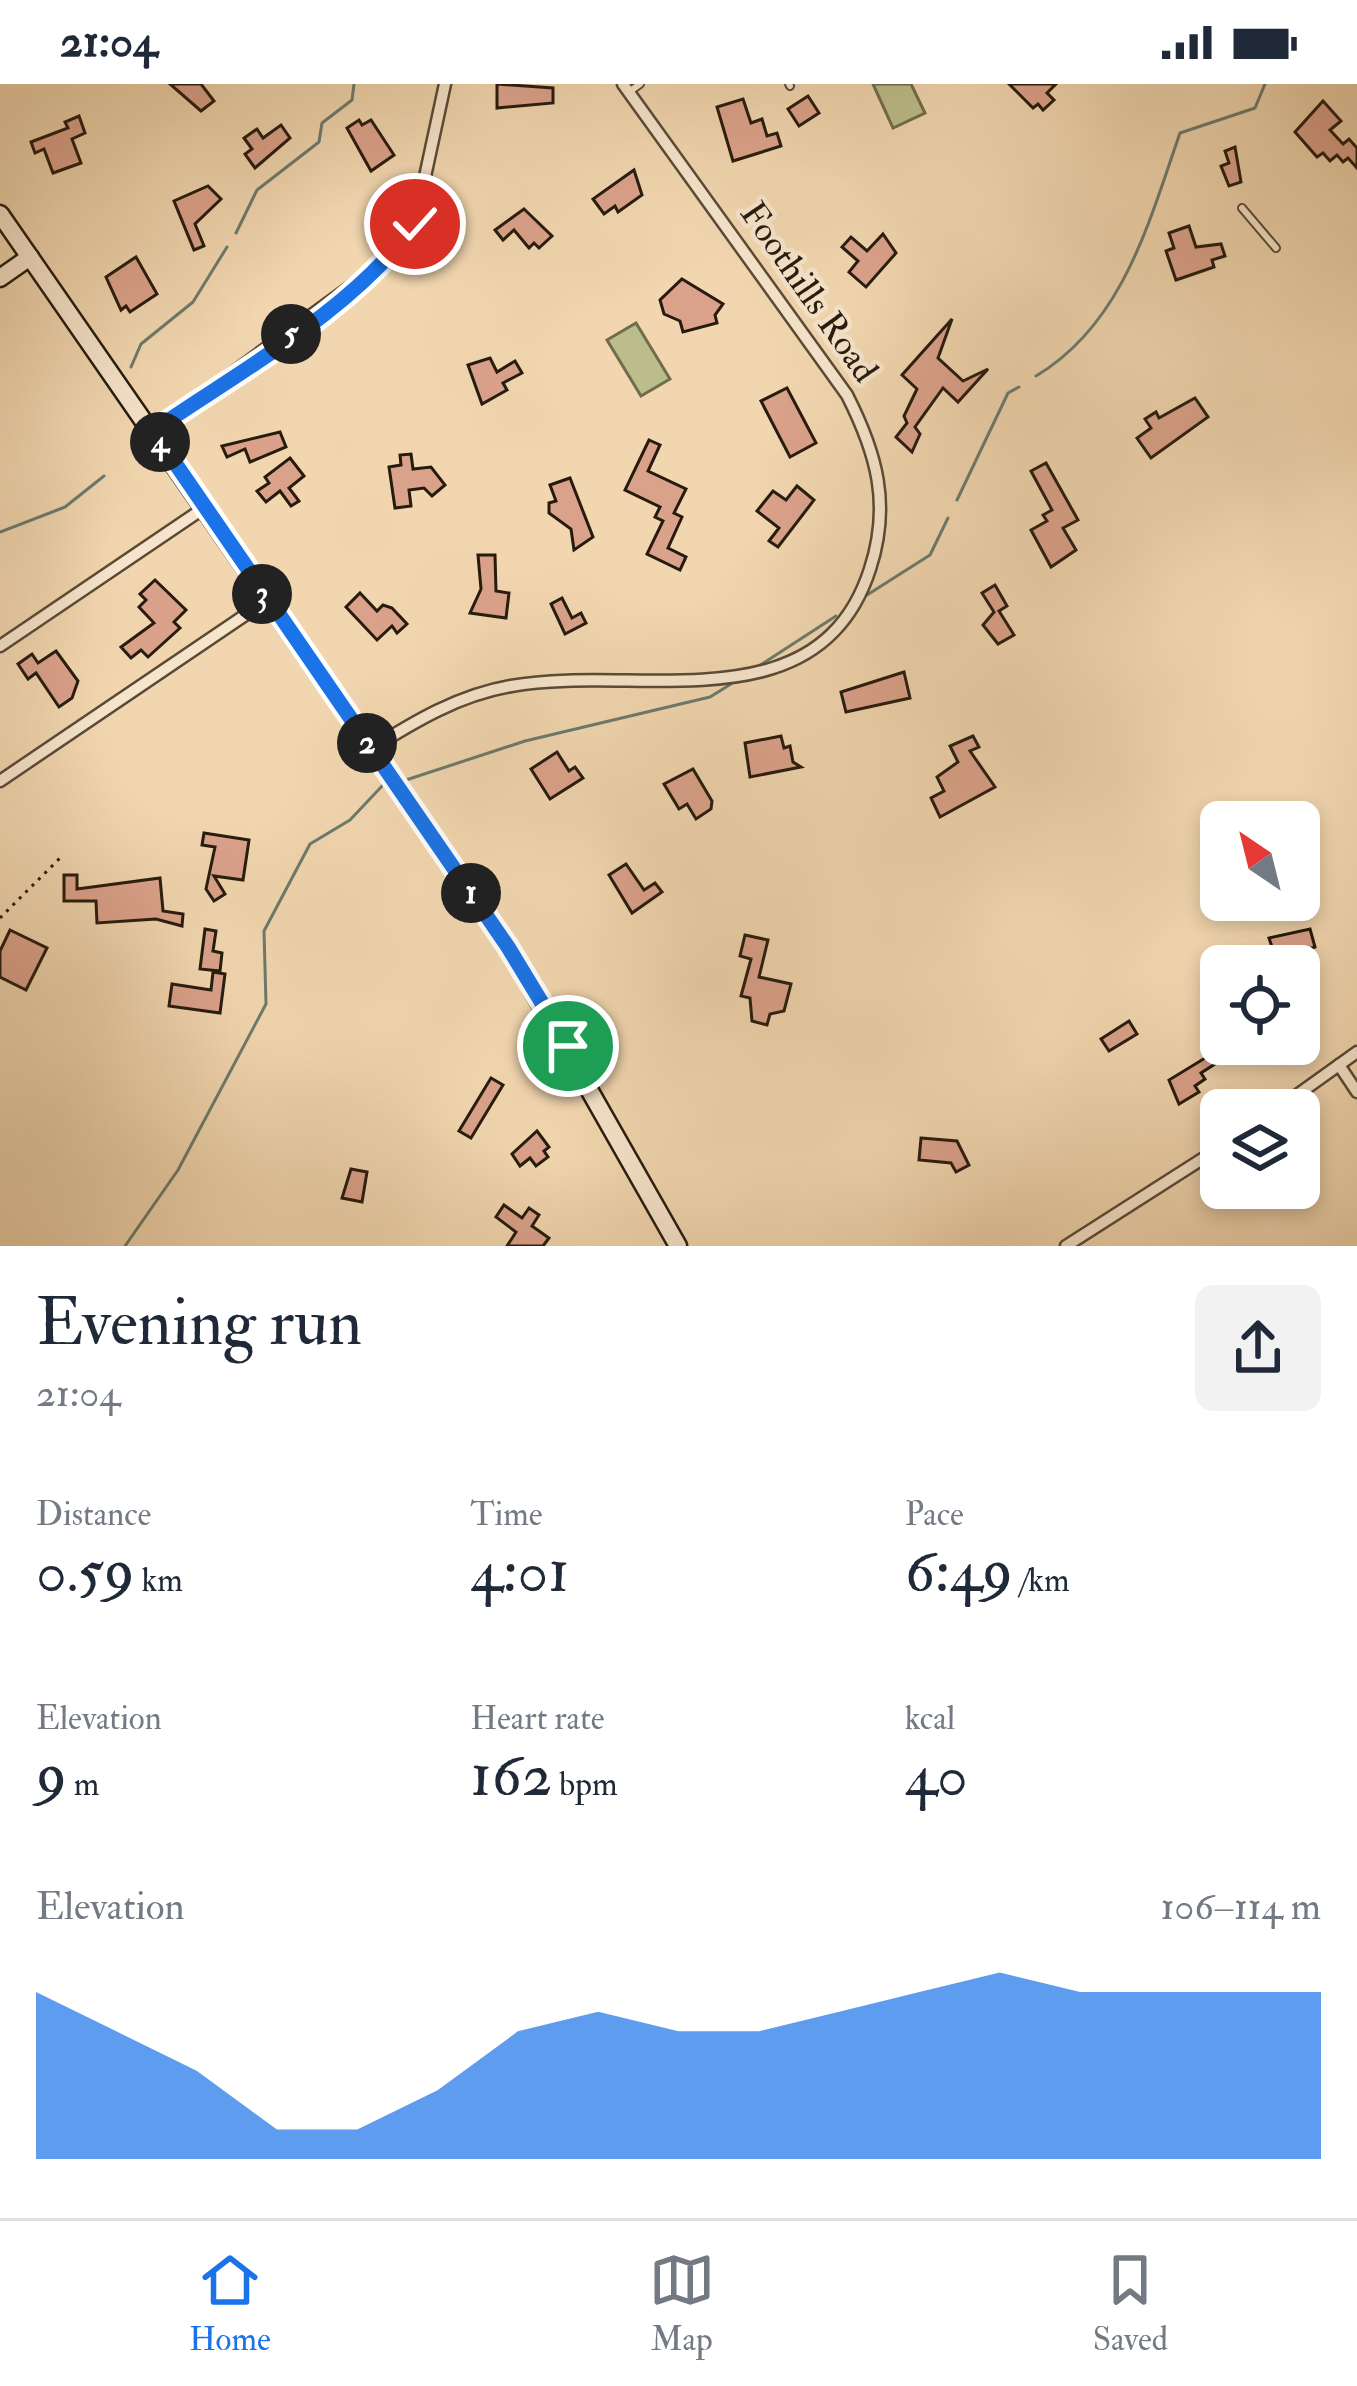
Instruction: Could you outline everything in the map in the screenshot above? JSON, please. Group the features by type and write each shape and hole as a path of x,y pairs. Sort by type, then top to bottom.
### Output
{"street":[{"path":"153,431 391,257 415,224 445,84"},
{"name":"Foothills Road","path":"371,749 431,711 512,686 766,673 829,642 866,584 882,532 884,498 866,433 847,395 630,86"},
{"path":"0,214 531,983 678,1246"},
{"path":"0,278 30,257"},
{"path":"0,646 204,508"},
{"path":"0,781 266,601"},
{"path":"1305,1089 1357,1052"},
{"path":"1339,1065 1357,1092"},
{"path":"1066,1246 1200,1161"}],"lane":[{"path":"1242,208 1276,248"}],"path":[{"path":"0,918 63,855"}],"green space":[{"path":"873,84 911,84 925,113 893,128"},
{"path":"636,323 670,379 641,396 607,340"}],"building":[{"path":"170,84 201,84 214,101 201,111"},
{"path":"497,84 553,88 553,103 497,108"},
{"path":"1009,84 1056,84 1047,93 1054,100 1043,110 1038,104 1033,108"},
{"path":"808,96 819,113 799,126 788,109"},
{"path":"743,99 751,123 762,119 767,136 777,133 781,146 733,161 717,107"},
{"path":"1323,101 1341,121 1330,130 1343,144 1349,139 1357,148 1357,168 1348,158 1343,162 1337,155 1330,161 1323,153 1317,157 1295,132"},
{"path":"79,116 85,133 72,139 81,163 53,173 44,149 35,153 31,142 68,128 65,122"},
{"path":"359,120 362,125 371,120 394,155 371,171 347,128"},
{"path":"281,125 290,138 255,168 245,154 252,149 244,138 257,129 263,138"},
{"path":"1235,147 1241,182 1229,186 1221,166 1229,163 1225,151"},
{"path":"634,170 642,195 618,212 615,206 604,214 593,199"},
{"path":"208,186 221,199 195,224 204,246 194,250 174,201"},
{"path":"524,209 552,236 539,248 534,243 529,248 514,230 503,240 495,230"},
{"path":"1189,226 1196,247 1221,244 1225,256 1212,260 1214,267 1176,280 1166,251 1174,248 1169,233"},
{"path":"883,234 896,253 866,287 849,272 858,261 842,247 851,237 867,251"},
{"path":"136,257 157,294 130,312 126,306 121,310 106,277"},
{"path":"682,279 723,304 715,315 717,323 683,332 680,321 664,314 660,300"},
{"path":"952,319 938,358 963,381 988,369 958,402 943,388 915,427 920,434 912,452 896,437 907,423 904,416 917,389 902,375"},
{"path":"490,358 497,372 515,361 522,373 503,383 507,390 482,404 468,365"},
{"path":"787,388 816,443 790,457 761,401"},
{"path":"1195,398 1208,417 1151,458 1137,438 1151,428 1145,419 1156,412 1159,418"},
{"path":"280,432 286,447 250,462 245,449 227,457 222,446"},
{"path":"649,440 660,445 648,471 686,489 674,513 682,517 668,548 686,557 680,570 647,554 663,521 655,517 660,507 625,490"},
{"path":"411,454 413,469 431,467 445,485 432,496 424,488 409,490 411,506 395,508 389,467 401,465 400,455"},
{"path":"290,458 304,476 289,488 299,501 291,506 280,491 266,502 257,491 269,483 265,477"},
{"path":"1046,463 1078,520 1063,528 1076,550 1051,567 1031,530 1047,521 1043,515 1052,510 1031,471"},
{"path":"570,478 593,537 574,550 571,529 549,513 549,503 556,501 550,485"},
{"path":"797,486 814,500 778,547 769,541 779,528 757,511 773,491 786,500"},
{"path":"478,555 495,555 496,591 509,593 506,618 470,613 481,589"},
{"path":"155,580 186,610 174,622 180,628 148,657 141,650 131,658 121,647 154,623 139,607 146,600 140,594"},
{"path":"995,585 1007,606 999,611 1014,635 998,644 983,625 994,612 982,593"},
{"path":"360,593 377,611 383,605 392,608 407,624 397,633 392,626 377,640 346,607"},
{"path":"562,598 572,618 581,613 586,623 565,634 551,604"},
{"path":"56,651 78,681 72,698 59,707 36,673 28,679 18,664 32,654 38,663"},
{"path":"904,672 910,698 846,712 841,692"},
{"path":"781,736 784,748 790,746 793,762 801,767 750,777 745,743"},
{"path":"973,736 979,747 970,751 995,787 940,817 931,798 944,791 937,777 958,762 950,746"},
{"path":"557,752 569,771 575,767 583,778 550,799 531,769"},
{"path":"693,769 712,801 711,809 696,819 687,804 679,809 664,784"},
{"path":"204,833 249,840 243,880 214,876 225,894 214,901 206,889 215,847 202,845"},
{"path":"626,864 644,890 655,883 662,892 632,913 609,875"},
{"path":"64,875 77,875 77,889 160,878 163,911 183,914 182,926 156,919 97,923 96,901 64,901"},
{"path":"205,929 216,931 213,951 222,953 220,971 200,969"},
{"path":"1310,929 1314,945 1271,945 1269,938"},
{"path":"10,930 47,948 26,990 0,977 0,951"},
{"path":"745,935 768,940 759,977 791,984 784,1011 770,1014 767,1025 752,1021 750,998 741,996 751,959 740,956"},
{"path":"213,972 225,974 220,1013 169,1006 172,984 211,990"},
{"path":"1129,1021 1137,1034 1109,1051 1101,1039"},
{"path":"1200,1061 1200,1065 1213,1065 1201,1073 1205,1079 1195,1086 1199,1092 1179,1104 1169,1080"},
{"path":"491,1078 503,1085 471,1138 459,1131"},
{"path":"537,1131 549,1147 544,1151 548,1157 536,1166 530,1158 520,1166 512,1154"},
{"path":"921,1138 957,1141 969,1165 956,1172 951,1163 919,1160"},
{"path":"351,1169 367,1172 362,1202 342,1198"},
{"path":"504,1205 522,1218 529,1208 539,1215 532,1226 549,1238 543,1246 507,1246 516,1232 496,1217"}],"waterway":[{"path":"236,233 257,190 319,142 322,123 352,100 354,84"},
{"path":"1036,376 1066,354 1112,300 1144,235 1180,133 1255,108 1265,84"},
{"path":"131,367 141,344 193,302 227,247"},
{"path":"957,500 1008,393 1019,387"},
{"path":"0,532 65,507 104,476"},
{"path":"867,595 930,555 948,518"},
{"path":"759,666 836,616"},
{"path":"406,780 525,741 710,697 731,684"},
{"path":"125,1246 178,1170 266,1004 264,931 310,844 350,820 383,785"}],"route":[{"path":"415,224 391,257 153,431 508,947 568,1046"}]}
